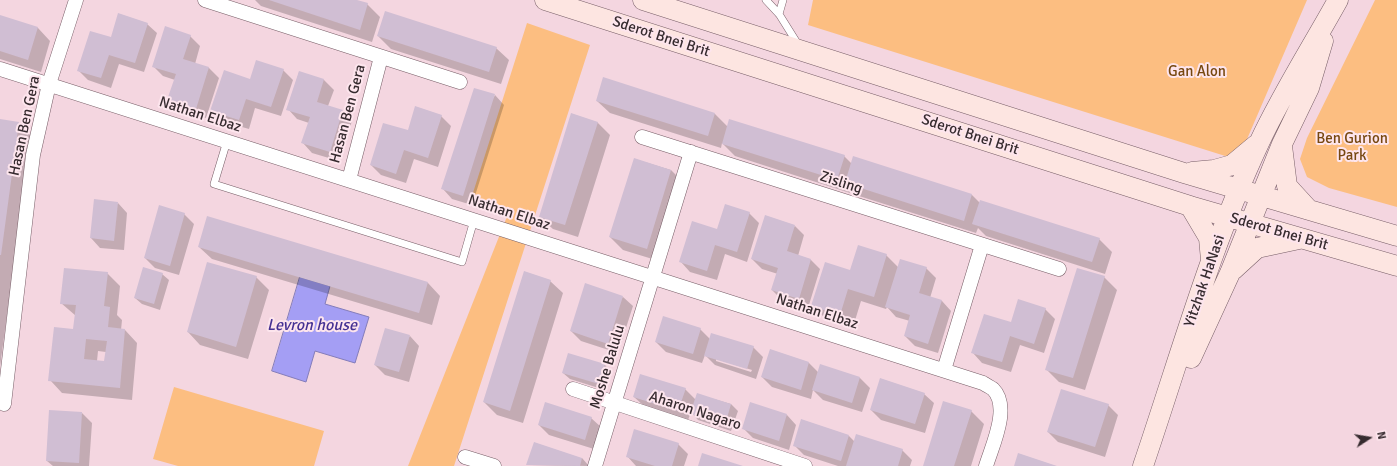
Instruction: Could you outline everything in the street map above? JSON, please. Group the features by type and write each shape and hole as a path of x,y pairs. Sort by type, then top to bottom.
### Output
{"main road":[{"name":"Sderot Bnei Brit","path":"545,0 1190,206 1397,266"},
{"name":"Sderot Bnei Brit","path":"643,0 1184,173 1397,236"},
{"name":"Yitzhak HaNasi","path":"1143,466 1211,261 1239,189 1260,142 1292,79 1338,0"},
{"name":"Yitzhak HaNasi","path":"1151,466 1180,381 1230,272 1248,223 1282,144 1309,88 1320,55 1329,17"},
{"path":"1184,173 1214,170 1232,165 1260,142"},
{"path":"1282,144 1286,186 1308,209"},
{"path":"1190,206 1209,238 1211,261"},
{"path":"1230,272 1257,248 1303,239"}],"street":[{"name":"Hasan Ben Gera","path":"4,404 33,155 50,84 76,0"},
{"name":"Hasan Ben Gera","path":"205,0 460,82"},
{"name":"Hasan Ben Gera","path":"349,180 381,57"},
{"name":"Nathan Elbaz","path":"0,69 983,382 994,390 1001,410 1000,420 986,466"},
{"name":"Zisling","path":"642,137 1059,269"},
{"path":"654,277 691,152"},
{"path":"944,370 982,245"},
{"name":"Moshe Balulu","path":"596,466 654,277"},
{"name":"Aharon Nagaro","path":"573,389 805,466"},
{"path":"465,456 494,466"}],"lane":[{"path":"766,0 779,14 801,50"},
{"path":"779,14 783,0"},
{"path":"227,141 214,184 462,262 474,220"}],"green space":[{"name":"Gan Alon","path":"813,0 1307,0 1238,160 808,25"},
{"name":"Ben Gurion Park","path":"1375,0 1397,0 1397,207 1329,188 1307,177 1300,159 1307,138"},
{"path":"527,23 590,45 454,466 408,466 508,214 471,199"},
{"path":"174,387 324,431 314,466 178,466 153,459"}],"water":[{"name":"Levron house","path":"300,277 330,286 325,304 369,317 355,363 315,351 306,382 272,371"}],"building":[{"path":"269,0 357,0 368,3 360,30"},
{"path":"385,11 497,47 489,72 377,36"},
{"path":"118,13 148,23 135,63 109,55 101,78 77,71 90,31 111,37"},
{"path":"0,15 38,27 28,60 0,51"},
{"path":"165,26 191,35 183,59 209,67 196,109 167,100 176,74 152,67"},
{"path":"256,60 284,69 271,107 246,99 239,120 210,111 224,70 250,79"},
{"path":"299,71 324,79 317,102 343,110 330,152 301,143 310,117 286,110"},
{"path":"603,77 715,113 708,136 596,101"},
{"path":"474,88 495,94 463,196 441,189"},
{"path":"415,106 442,115 428,158 404,150 396,174 370,165 383,123 408,130"},
{"path":"571,113 598,122 565,225 539,217"},
{"path":"0,119 19,122 1,255 0,255"},
{"path":"729,119 845,155 837,180 722,144"},
{"path":"853,156 972,194 964,221 845,183"},
{"path":"634,158 671,170 647,249 609,237"},
{"path":"94,199 118,202 114,241 90,238"},
{"path":"980,200 1100,238 1092,262 972,224"},
{"path":"725,204 750,212 737,252 715,245 707,271 679,262 692,221 717,229"},
{"path":"159,205 185,213 170,266 144,258"},
{"path":"765,215 795,225 787,251 811,259 799,299 771,290 778,268 751,259"},
{"path":"207,216 428,282 419,313 198,247"},
{"path":"858,245 887,254 874,297 848,289 840,315 811,306 825,262 850,270"},
{"path":"900,259 927,267 919,293 942,300 928,344 904,336 910,315 885,307"},
{"path":"207,262 257,276 236,347 187,332"},
{"path":"143,267 163,273 154,304 134,298"},
{"path":"64,268 108,272 104,306 110,307 108,327 125,329 120,388 48,381 54,327 73,329 76,305 60,304","holes":["86,339 107,341 104,361 84,359"]},
{"path":"1077,268 1105,276 1073,378 1045,370"},
{"path":"524,271 551,280 510,411 483,402"},
{"path":"585,283 623,296 608,344 570,331"},
{"path":"1018,299 1046,308 1034,344 1010,336 1002,362 971,353 984,314 1011,322"},
{"path":"663,316 701,328 693,354 655,342"},
{"path":"385,328 410,335 399,372 374,365"},
{"path":"711,333 754,346 747,369 704,356"},
{"path":"770,349 809,362 801,390 761,377"},
{"path":"568,353 605,364 599,384 562,373"},
{"path":"820,364 860,377 852,403 812,390"},
{"path":"640,374 686,388 678,411 633,397"},
{"path":"880,378 925,393 915,424 870,410"},
{"path":"1061,389 1109,404 1095,447 1047,432"},
{"path":"697,393 731,404 725,425 690,414"},
{"path":"943,401 972,410 954,466 923,466"},
{"path":"545,402 592,417 585,440 538,425"},
{"path":"750,402 787,414 779,441 742,429"},
{"path":"49,410 82,412 79,463 46,461"},
{"path":"801,419 849,435 841,461 793,446"},
{"path":"634,429 679,443 672,466 655,466 626,457"},
{"path":"856,434 903,449 898,466 846,466"},
{"path":"534,442 582,458 580,466 526,465"},
{"path":"702,453 743,466 698,466"},
{"path":"1018,453 1057,466 1014,466"}]}
